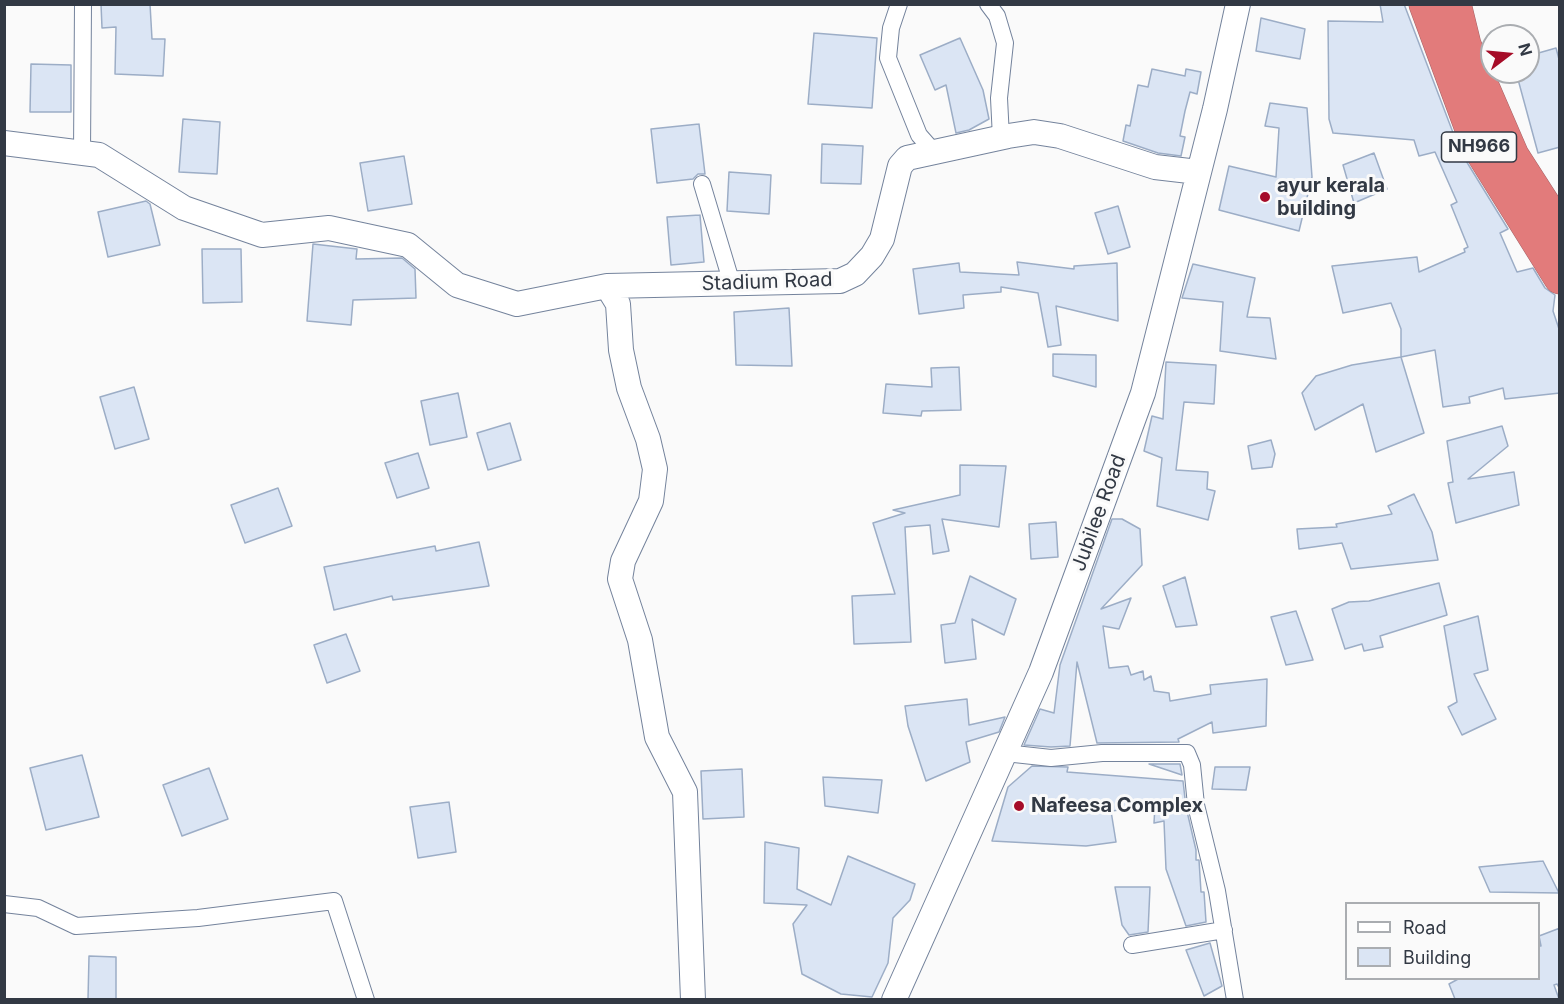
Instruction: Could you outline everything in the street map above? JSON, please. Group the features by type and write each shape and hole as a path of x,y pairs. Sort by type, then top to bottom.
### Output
{"highway":[{"name":"NH966","path":"1425,4 1478,145 1560,278"},
{"name":"NH966","path":"1455,4 1465,45 1513,156 1560,228"}],"street":[{"path":"82,153 83,4"},
{"path":"899,4 891,28 888,58 919,135 933,152"},
{"path":"988,4 997,16 1005,43 999,98 1001,138"},
{"name":"Jubilee Road","path":"894,999 1041,672 1143,393 1238,4"},
{"name":"Stadium Road","path":"4,143 99,155 183,208 262,235 329,228 408,245 457,285 517,304 607,286 840,281 855,274 872,256 882,239 900,166 907,158 1001,138 1034,132 1060,136 1155,167 1198,172"},
{"path":"702,183 732,284"},
{"path":"607,286 618,304 621,350 629,388 648,439 655,469 651,501 623,561 620,579 640,640 657,737 685,792 693,999"},
{"path":"1005,753 1051,758 1102,753 1187,753 1192,765 1196,805 1224,930 1235,999"},
{"path":"4,904 38,908 76,926 198,918 334,901 366,999"},
{"path":"1132,945 1224,930"}],"building":[{"path":"101,4 150,4 152,39 165,39 163,76 115,74 116,27 102,28"},
{"path":"1380,4 1404,4 1460,151 1508,229 1500,233 1517,272 1533,268 1545,288 1555,295 1553,311 1560,332 1560,393 1505,399 1503,388 1469,397 1470,403 1443,407 1435,350 1401,357 1401,329 1391,303 1343,313 1332,266 1417,257 1419,272 1465,252 1464,249 1468,247 1451,205 1457,202 1435,152 1419,156 1414,140 1333,133 1329,119 1328,21 1383,22"},
{"path":"1261,18 1305,29 1300,59 1256,51"},
{"path":"814,33 877,38 872,108 808,104"},
{"path":"960,38 983,90 989,119 969,130 956,133 946,85 935,90 920,55"},
{"path":"1556,48 1560,63 1560,147 1538,153 1519,84 1540,84 1540,53"},
{"path":"31,64 71,65 71,112 30,112"},
{"path":"1152,69 1185,76 1186,69 1201,72 1197,94 1190,92 1185,111 1180,136 1185,137 1181,156 1158,153 1123,141 1126,125 1130,126 1138,85 1148,87"},
{"path":"1270,103 1307,108 1312,177 1299,231 1219,210 1229,166 1276,177 1279,128 1265,126"},
{"path":"183,119 220,122 217,174 179,172"},
{"path":"699,124 705,174 698,174 693,179 657,183 651,129"},
{"path":"822,144 863,146 861,184 821,183"},
{"path":"1374,153 1387,189 1354,203 1343,165"},
{"path":"404,156 412,204 368,211 360,163"},
{"path":"729,172 771,175 769,214 727,211"},
{"path":"146,201 150,204 160,245 108,257 98,212"},
{"path":"1118,206 1130,247 1108,254 1095,213"},
{"path":"700,215 704,262 671,265 667,217"},
{"path":"313,244 357,249 356,259 402,258 415,269 416,298 353,300 351,325 307,321"},
{"path":"202,249 241,249 242,302 203,303"},
{"path":"1017,262 1074,269 1074,266 1117,263 1118,321 1056,306 1061,345 1048,347 1038,293 1001,287 1001,292 963,295 964,308 919,314 913,269 959,263 960,272 1019,275"},
{"path":"1193,264 1255,278 1247,317 1270,318 1276,359 1220,351 1223,302 1182,298"},
{"path":"789,308 792,366 736,365 734,312"},
{"path":"1053,354 1096,355 1096,387 1053,376"},
{"path":"1401,357 1424,433 1376,452 1363,404 1315,430 1302,393 1316,376 1352,365"},
{"path":"1166,362 1216,365 1214,404 1184,402 1176,470 1208,472 1207,489 1215,491 1208,520 1157,506 1162,458 1144,451 1152,416 1163,419"},
{"path":"959,367 961,410 922,411 921,416 883,413 886,384 932,387 931,368"},
{"path":"134,387 149,439 115,449 100,397"},
{"path":"458,393 467,437 430,445 421,401"},
{"path":"510,423 521,460 488,470 477,433"},
{"path":"1502,426 1508,446 1468,479 1514,472 1519,505 1456,523 1448,483 1453,482 1447,441"},
{"path":"1271,440 1275,454 1272,467 1252,469 1248,446"},
{"path":"418,453 429,488 397,498 385,463"},
{"path":"960,465 1006,466 999,527 942,519 949,551 933,554 930,525 905,527 911,642 854,644 852,596 895,594 873,523 905,513 893,510 960,495"},
{"path":"278,488 292,526 245,543 231,505"},
{"path":"1414,494 1432,532 1438,560 1351,569 1342,543 1299,549 1297,529 1337,527 1336,524 1392,514 1388,506"},
{"path":"1112,519 1122,519 1140,529 1142,565 1101,609 1131,598 1119,629 1103,626 1109,668 1128,666 1131,675 1143,671 1144,680 1151,676 1154,691 1169,693 1170,701 1211,694 1210,685 1267,679 1266,726 1213,733 1212,722 1178,739 1179,742 1097,743 1077,662 1070,746 1024,745 1040,709 1054,713 1060,665"},
{"path":"1056,522 1058,557 1031,559 1029,524"},
{"path":"479,542 489,586 393,600 392,596 334,610 324,567 435,546 436,551"},
{"path":"970,576 1016,599 1004,635 972,619 976,659 945,663 941,625 955,623"},
{"path":"1185,577 1197,625 1176,627 1163,586"},
{"path":"1439,583 1447,615 1380,636 1383,647 1364,651 1362,644 1345,649 1332,609 1349,602 1369,601"},
{"path":"1296,611 1313,660 1286,665 1271,617"},
{"path":"1478,616 1488,670 1474,674 1496,719 1462,735 1448,707 1457,702 1444,626"},
{"path":"346,634 360,671 327,683 314,645"},
{"path":"967,699 969,725 1005,717 999,732 966,742 970,762 926,781 908,726 905,706"},
{"path":"82,755 99,817 46,830 30,768"},
{"path":"1149,764 1180,764 1182,775"},
{"path":"1032,766 1068,767 1067,772 1183,781 1196,860 1199,860 1206,922 1186,926 1166,869 1164,821 1154,823 1155,806 1111,811 1116,842 1086,846 992,841 1008,787"},
{"path":"1215,767 1250,767 1246,790 1212,789"},
{"path":"209,768 228,819 182,836 163,785"},
{"path":"742,769 744,817 703,819 701,771"},
{"path":"823,777 882,780 878,813 825,806"},
{"path":"449,802 456,852 418,858 410,807"},
{"path":"765,842 799,848 797,889 831,905 848,856 915,884 910,900 893,918 888,963 872,997 841,994 802,974 793,924 807,905 764,903"},
{"path":"1543,861 1559,893 1490,892 1479,867"},
{"path":"1115,887 1150,887 1148,932 1129,935 1122,925"},
{"path":"1560,928 1560,989 1557,984 1554,985 1559,999 1455,999 1449,984 1456,980 1540,980 1540,936"},
{"path":"1210,943 1222,986 1204,996 1186,950"},
{"path":"89,956 116,957 116,999 88,999"}],"place":[{"name":"ayur kerala building","path":"1265,197"},
{"name":"Nafeesa Complex","path":"1019,806"}]}
